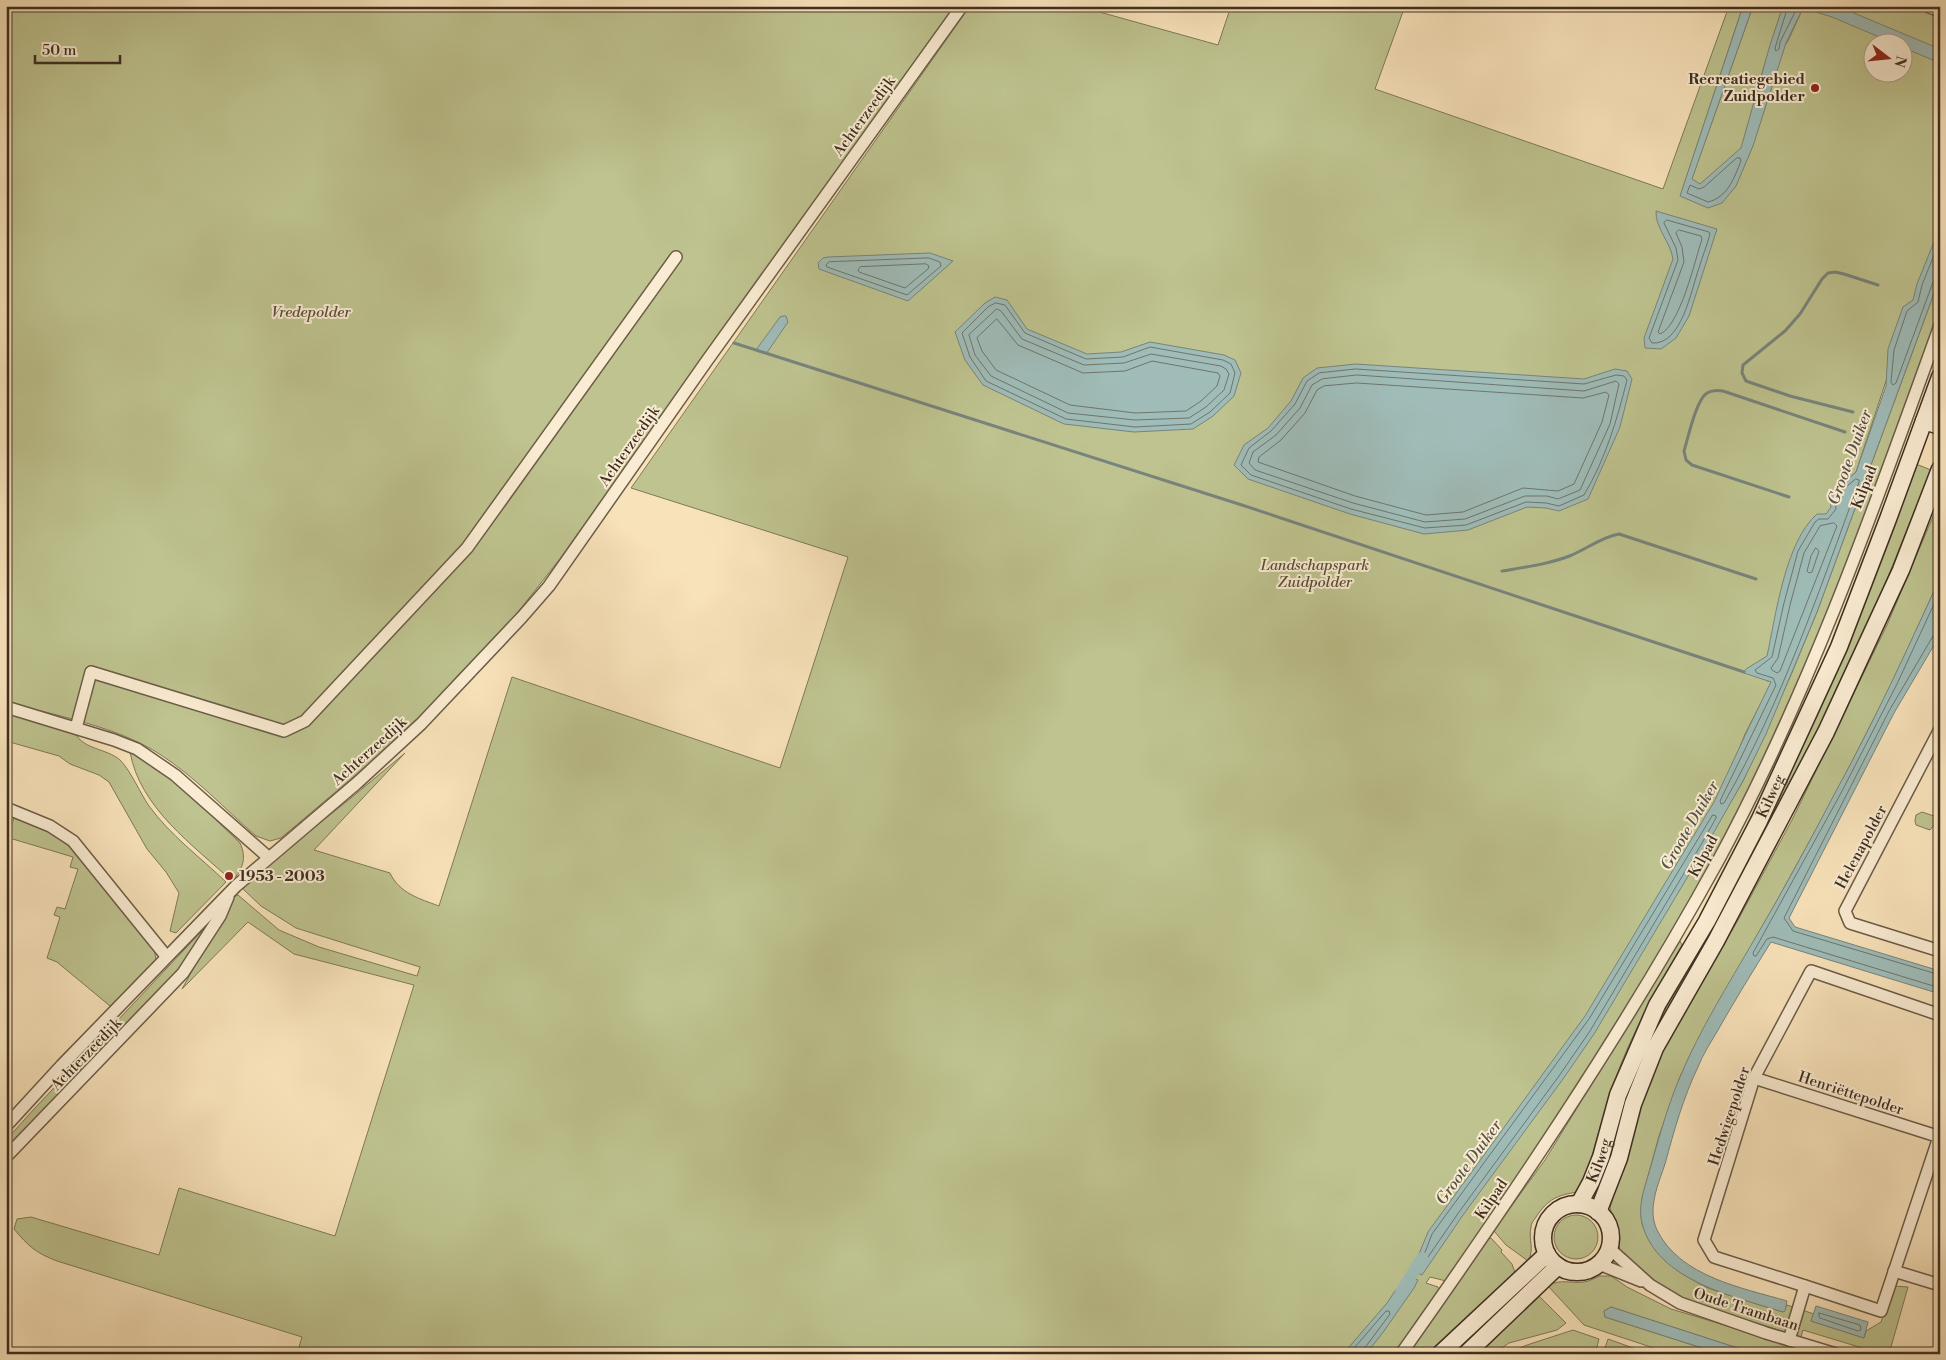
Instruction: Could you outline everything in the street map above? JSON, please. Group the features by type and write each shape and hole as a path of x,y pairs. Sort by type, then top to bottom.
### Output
{"main road":[{"name":"Kilweg","path":"1580,1204 1591,1182 1600,1157 1618,1094 1657,1005 1707,921 1759,821 1843,638 1932,424 1940,377"},
{"name":"Kilweg","path":"1598,1212 1619,1158 1633,1104 1655,1048 1716,941 1826,732 1901,570 1940,469"},
{"path":"1580,1204 1598,1212 1608,1225 1611,1237 1609,1248 1599,1264 1590,1270 1568,1271 1553,1260 1543,1240 1548,1220 1558,1209 1565,1206 1580,1204"},
{"path":"1440,1354 1553,1260"},
{"path":"1466,1354 1553,1260"}],"street":[{"name":"Achterzeedijk","path":"6,1126 166,956 230,892 421,724 516,624 549,586 706,362 962,6"},
{"path":"1927,6 1940,11"},
{"path":"76,728 92,672 284,731 305,721 466,548 676,256"},
{"name":"Kilpad","path":"1401,1354 1488,1230 1595,1068 1649,981 1719,859 1795,701 1827,626 1899,439 1940,325"},
{"path":"6,707 137,749 159,762 268,857"},
{"name":"Helenapolder","path":"1940,729 1845,911 1850,923 1940,950"},
{"path":"6,808 50,826 73,841 166,956"},
{"name":"Achterzeedijk","path":"6,1157 183,973 220,916 230,892"},
{"name":"Hedwigepolder","path":"1939,1136 1881,1311 1714,1257 1704,1240 1754,1078 1811,971 1940,1015"},
{"name":"Henriëttepolder","path":"1754,1078 1939,1136"},
{"path":"1609,1248 1650,1285"},
{"path":"1599,1264 1650,1285"},
{"path":"1894,1271 1940,1286"},
{"name":"Oude Trambaan","path":"1650,1285 1680,1303 1836,1354"},
{"path":"1789,1340 1805,1286"}],"green space":[{"name":"Vredepolder","path":"6,6 954,6 559,560 507,626 422,715 384,751 281,838 270,841 256,836 186,773 144,745 106,729 6,702"},
{"name":"Landschapspark Zuidpolder","path":"970,6 1078,6 1218,45 1231,6 1405,6 1375,89 1663,189 1729,6 1743,6 1682,191 1693,175 1753,6 1783,6 1761,77 1788,41 1803,8 1812,6 1906,6 1940,17 1940,247 1886,381 1856,472 1846,481 1767,681 1772,682 1745,734 1691,870 1743,781 1791,675 1817,612 1940,277 1940,310 1836,594 1763,760 1720,847 1651,967 1586,1075 1446,1281 1430,1277 1426,1283 1438,1287 1439,1292 1395,1354 297,1354 302,1337 57,1261 38,1252 14,1229 17,1219 31,1217 159,1255 179,1188 335,1236 414,985 294,954 248,922 182,989 233,897 238,895 279,930 319,947 417,976 420,967 296,928 261,906 243,889 265,867 405,753 314,850 390,873 404,890 439,906 512,677 780,768 848,557 631,488"},
{"path":"1916,464 1931,470 1856,656 1714,933 1605,1178 1600,1175 1620,1110 1653,1030 1729,897 1775,806 1822,705 1861,612"},
{"path":"1940,500 1940,578 1893,681 1837,791 1693,1049 1679,1079 1659,1136 1642,1198 1642,1224 1648,1238 1659,1253 1678,1271 1703,1286 1719,1292 1783,1312 1787,1305 1814,1314 1811,1321 1864,1338 1866,1331 1881,1322 1893,1286 1908,1287 1889,1354 1882,1354 1803,1330 1801,1337 1680,1299 1622,1254 1618,1246 1617,1230 1610,1208 1640,1103 1667,1041 1738,920 1792,820 1887,625"},
{"path":"6,712 75,733 84,743 120,760 157,817 226,882 176,933 170,931 179,893 166,872 147,849 109,782 99,775 70,764 59,756 6,741"},
{"path":"130,752 163,771 240,843 243,863 232,881 185,839 156,808 136,772"},
{"path":"1922,812 1940,818 1940,826 1934,825 1930,830 1916,825 1916,815"},
{"path":"15,815 62,838 154,944 156,961 110,1006 57,962 47,958 60,917 54,915 57,907 65,909 78,869 70,867 73,857 6,837 6,826 11,827"},
{"path":"217,915 184,964 6,1155 6,1140"},
{"path":"1680,941 1682,945 1647,1007 1628,1047 1611,1089 1591,1160 1578,1192 1554,1199 1540,1211 1531,1226 1531,1252 1528,1261 1506,1245 1494,1231 1545,1160"},
{"path":"1572,1215 1580,1215 1592,1221 1598,1237 1592,1253 1580,1259 1572,1259 1560,1253 1554,1241 1554,1233 1560,1221"},
{"path":"1489,1238 1502,1250 1501,1252 1512,1264 1516,1275 1433,1354 1406,1354"},
{"path":"1600,1276 1611,1276 1627,1287 1671,1309 1791,1345 1789,1352 1796,1354 1756,1354 1611,1307 1604,1311 1605,1317 1721,1354 1672,1354 1584,1325 1548,1286 1557,1282 1584,1282"},
{"path":"1539,1296 1566,1323 1557,1330 1509,1343 1493,1354 1476,1354"},
{"path":"1573,1330 1599,1339 1595,1354 1579,1354 1581,1349 1576,1348 1568,1354 1505,1354 1527,1345"},
{"path":"1608,1339 1650,1354 1603,1354"}],"water":[{"path":"1743,6 1753,6 1692,179 1700,184 1741,148 1783,6 1837,6 1899,32 1867,32 1832,17 1803,8 1786,43 1753,146 1736,186 1722,203 1708,208 1680,196"},
{"path":"1914,38 1940,49 1940,63 1914,52"},
{"path":"1656,211 1717,229 1689,316 1676,338 1661,349 1645,348 1644,338 1673,259 1660,229"},
{"path":"1940,227 1940,277 1817,612 1766,734 1743,781 1594,1034 1422,1275 1412,1271 1428,1232 1585,1016 1714,802 1771,682 1744,673 1746,669 1767,656 1783,580 1797,542 1806,526 1817,514 1826,514 1831,507 1829,496 1856,472 1886,386 1888,349 1903,307 1913,300 1917,284"},
{"path":"930,253 953,261 908,301 819,269 818,263 823,258 828,257"},
{"path":"995,297 1007,300 1027,329 1087,354 1121,352 1150,342 1224,355 1235,360 1241,373 1234,396 1213,416 1193,429 1134,432 1064,424 983,385 965,360 955,332 985,303"},
{"path":"786,316 788,322 766,354 756,350 780,317"},
{"path":"1356,364 1584,379 1615,369 1627,371 1632,379 1620,427 1588,499 1559,511 1527,507 1468,530 1424,534 1350,514 1248,479 1234,465 1244,445 1268,428 1291,401 1303,378 1317,368"},
{"path":"1940,578 1940,635 1894,713 1789,918 1795,927 1940,971 1940,994 1771,942 1700,1062 1679,1115 1653,1205 1654,1222 1657,1230 1667,1246 1681,1259 1697,1270 1714,1278 1787,1301 1785,1311 1783,1312 1721,1293 1700,1284 1680,1273 1663,1259 1650,1243 1642,1223 1643,1192 1668,1109 1696,1042 1765,922 1864,739"},
{"path":"1408,1277 1418,1280 1414,1288 1366,1354 1343,1354 1387,1303 1397,1288"},
{"path":"1816,1306 1868,1322 1864,1338 1811,1321"},
{"path":"1611,1307 1756,1354 1721,1354 1605,1317 1604,1311"}],"waterway":[{"path":"1853,412 1790,396 1746,381 1742,373 1743,365 1785,331 1800,314 1822,279 1828,273 1844,274 1878,285"},
{"path":"734,343 1245,506 1744,672"},
{"path":"1789,497 1692,465 1686,460 1684,451 1696,411 1703,397 1711,391 1723,391 1845,432"},
{"path":"1502,571 1555,561 1619,534 1756,579"},
{"name":"Groote Duiker","path":"1401,1292 1422,1258"}],"place":[{"name":"Recreatiegebied Zuidpolder","path":"1815,88"},
{"name":"1953 - 2003","path":"229,876"}]}
